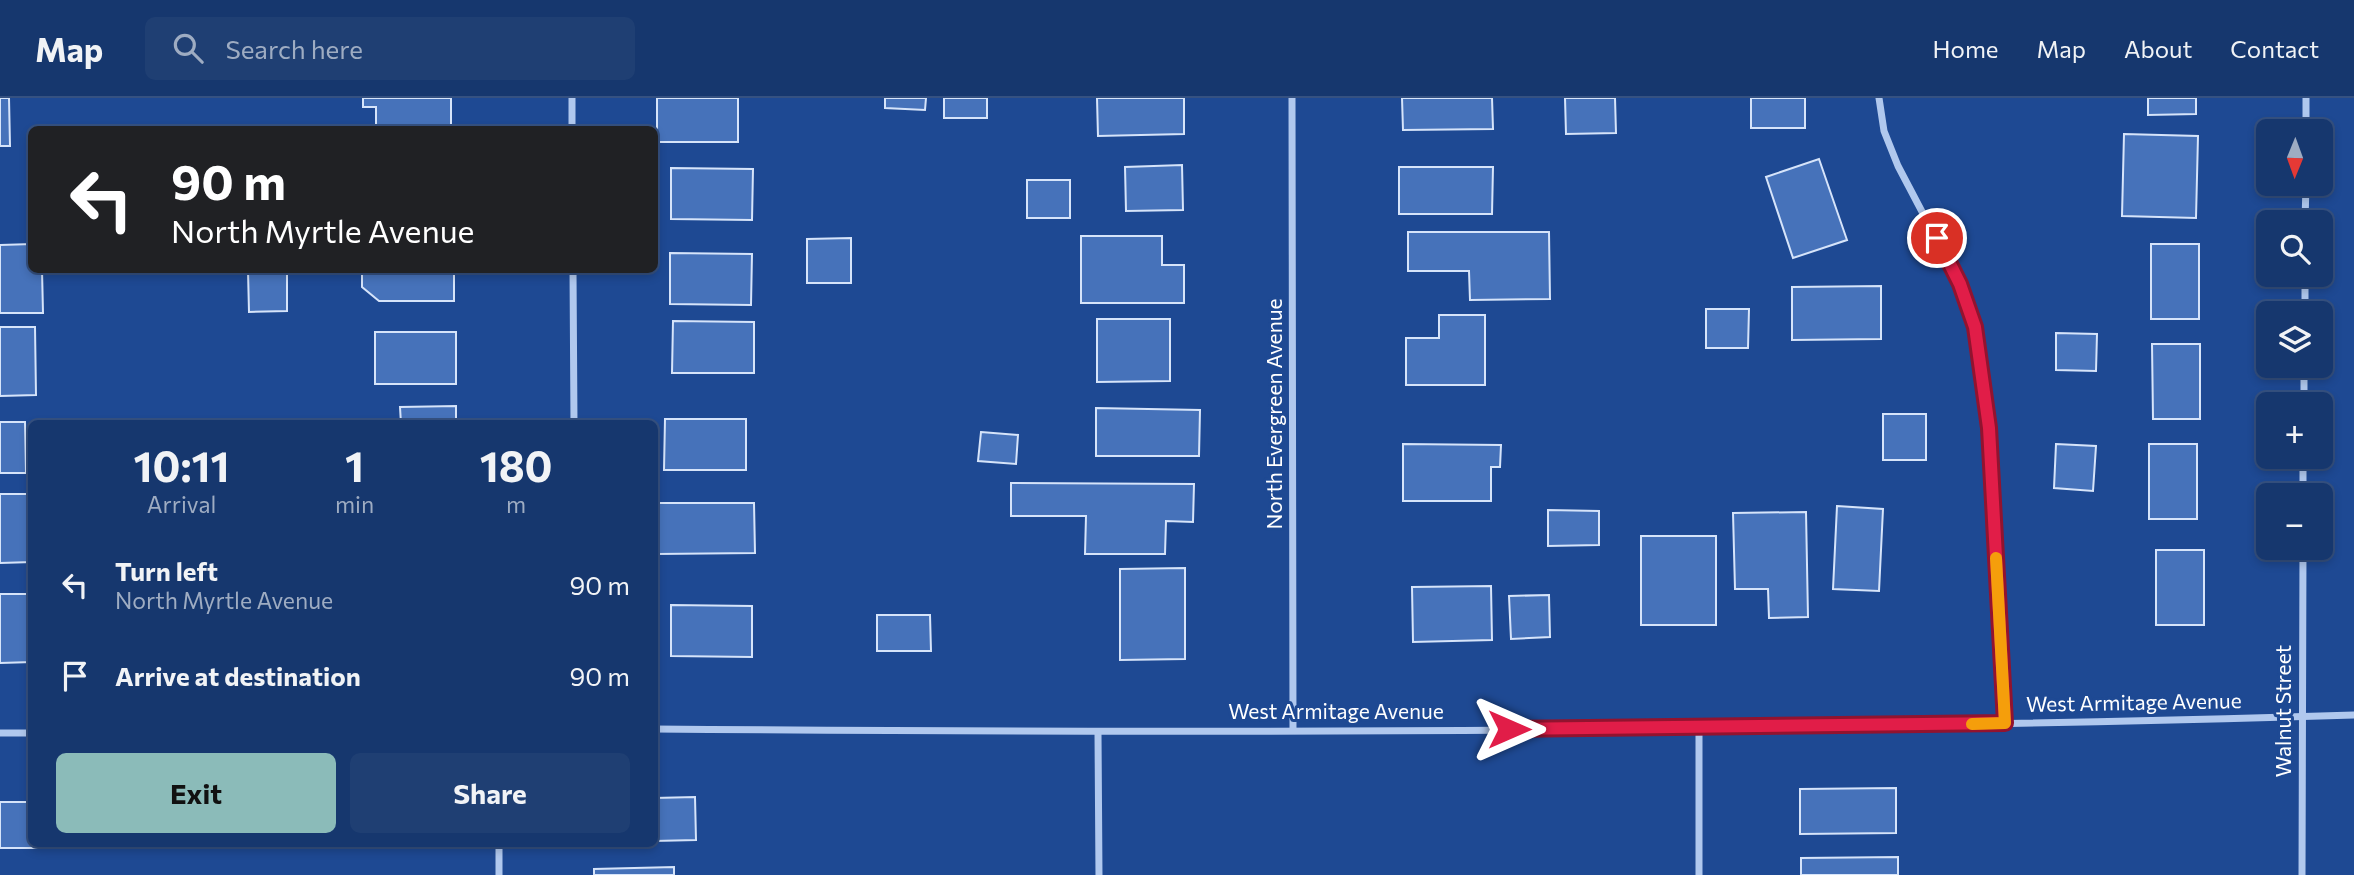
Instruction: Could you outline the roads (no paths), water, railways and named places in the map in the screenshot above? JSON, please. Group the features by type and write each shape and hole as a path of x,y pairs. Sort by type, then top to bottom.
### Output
{"street":[{"path":"572,98 572,126"},
{"name":"North Evergreen Avenue","path":"1292,98 1293,730"},
{"path":"1879,98 1888,143 1960,284 1975,327 1989,428 2005,723"},
{"path":"2306,98 2306,119"},
{"path":"573,273 574,420"},
{"name":"Walnut Street","path":"2302,875 2303,560"},
{"name":"West Armitage Avenue","path":"658,729 1098,733 1699,728 2354,715"},
{"path":"1699,728 1699,875"},
{"path":"0,733 28,733"},
{"path":"1098,733 1099,875"},
{"path":"499,847 499,875"}]}
